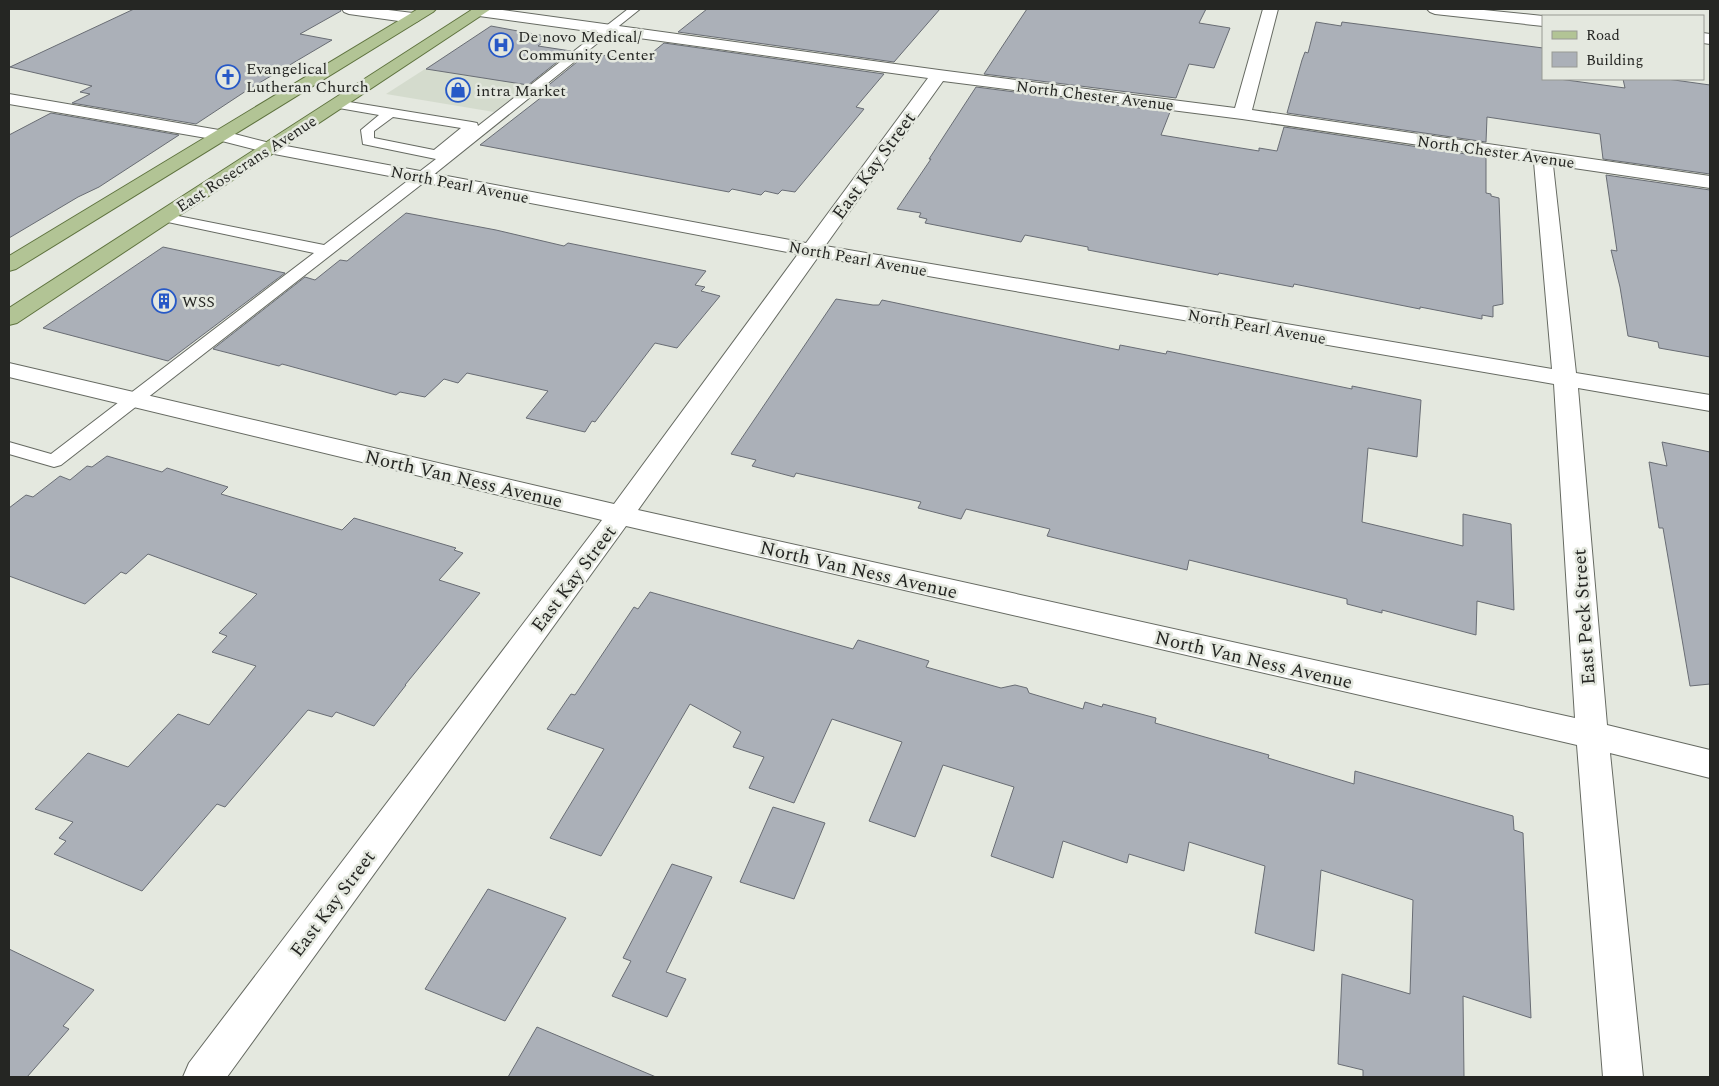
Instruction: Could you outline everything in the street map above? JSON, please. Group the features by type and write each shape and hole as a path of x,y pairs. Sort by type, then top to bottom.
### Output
{"main road":[{"name":"East Rosecrans Avenue","path":"9,318 481,10"},
{"name":"East Rosecrans Avenue","path":"9,265 421,13"}],"street":[{"path":"349,9 421,13"},
{"path":"1242,114 1271,9"},
{"path":"1436,9 1542,21"},
{"name":"North Chester Avenue","path":"481,10 609,30 1242,114 1710,182"},
{"name":"East Kay Street","path":"203,1077 620,515 939,75"},
{"name":"North Pearl Avenue","path":"9,99 219,135 269,148 811,250 1710,403"},
{"name":"East Peck Street","path":"1543,158 1565,378 1592,735 1623,1077"},
{"name":"North Van Ness Avenue","path":"9,370 620,515 1592,735 1710,764"}],"lane":[{"path":"9,448 54,461 636,9"},
{"path":"337,104 472,126 436,155 368,142 367,130 390,113"},
{"path":"163,217 324,250"}],"shaded area":[{"name":"intra Market","path":"425,69 529,85 494,112 386,94"}],"building":[{"path":"134,9 340,9 341,11 300,34 332,40 249,89 196,124 72,103 90,94 80,92 92,86 10,67"},
{"path":"707,9 940,9 894,62 678,32"},
{"path":"1027,9 1206,9 1199,23 1230,28 1214,68 1189,64 1176,98 984,74"},
{"path":"1316,22 1341,26 1342,22 1542,48 1542,80 1566,80 1625,88 1623,80 1674,80 1710,85 1710,174 1603,159 1600,134 1487,117 1486,142 1287,113 1302,60 1305,52 1308,53"},
{"path":"491,26 550,37 538,46 571,51 528,85 426,69"},
{"path":"664,43 884,74 856,107 864,109 795,192 782,190 778,194 765,191 761,195 732,189 729,192 480,145 552,89 545,88 588,53 642,61"},
{"path":"976,87 1170,112 1161,135 1259,151 1259,148 1277,151 1284,127 1486,157 1486,193 1499,198 1503,304 1493,306 1493,317 1482,315 1482,319 1420,307 1420,309 1294,284 1293,287 1219,273 1218,275 1088,250 1088,247 1025,235 1021,242 925,223 927,219 919,217 921,213 897,209"},
{"path":"51,113 179,135 99,187 78,197 9,238 9,135"},
{"path":"1606,175 1710,190 1710,357 1659,348 1658,342 1628,336 1620,287 1611,250 1617,251"},
{"path":"406,213 496,230 564,246 568,243 706,271 695,285 705,287 701,291 720,296 677,348 655,343 595,422 592,421 585,432 526,418 548,391 467,373 458,383 444,379 425,397 400,392 396,395 282,364 279,366 213,349 305,277 315,280 340,260 347,261"},
{"name":"WSS","path":"163,247 285,273 168,361 43,328"},
{"path":"836,299 873,305 879,305 882,300 1119,350 1120,345 1166,354 1167,351 1352,389 1352,386 1421,400 1417,457 1368,448 1362,522 1463,546 1463,514 1511,524 1514,610 1477,601 1476,635 1382,610 1382,613 1347,604 1347,599 1189,560 1187,570 1047,536 1050,529 966,509 961,519 918,508 921,502 796,473 794,477 752,466 756,460 731,454"},
{"path":"1662,442 1710,452 1710,684 1690,686 1663,528 1659,528 1649,462 1667,466"},
{"path":"107,456 162,472 167,468 228,487 221,494 342,530 354,518 456,548 454,550 463,553 439,580 480,593 374,726 336,712 332,717 308,710 225,807 217,804 142,891 54,854 66,841 59,838 73,822 35,809 88,753 128,767 178,714 209,725 256,666 212,652 227,636 219,633 257,594 148,554 126,574 121,572 85,604 9,576 9,508 26,495 33,497 60,476 70,480 87,466 92,467"},
{"path":"650,592 853,649 858,640 929,661 926,667 1001,688 1015,685 1027,688 1029,693 1083,709 1085,702 1102,707 1103,704 1156,718 1155,723 1269,755 1268,758 1354,784 1355,771 1513,816 1514,830 1523,833 1531,1018 1463,996 1464,1077 1363,1077 1363,1070 1338,1064 1342,974 1410,994 1413,900 1321,870 1314,951 1255,933 1265,866 1189,842 1184,871 1129,854 1127,863 1063,841 1053,878 991,856 1014,787 943,765 915,837 869,821 902,742 832,719 794,803 749,788 764,757 733,747 741,732 690,704 601,856 550,838 604,749 547,729 571,694 575,695 634,607 638,609"},
{"path":"773,807 825,823 794,899 740,882"},
{"path":"672,864 712,877 666,972 686,979 667,1017 612,996 631,961 623,958"},
{"path":"488,889 566,918 505,1021 425,989"},
{"path":"9,949 94,990 63,1026 69,1029 27,1077 9,1077"},
{"path":"537,1027 656,1077 508,1077"}],"place":[{"name":"De novo Medical/ Community Center","path":"501,45"},
{"name":"Evangelical Lutheran Church","path":"228,77"},
{"name":"intra Market","path":"458,90"},
{"name":"WSS","path":"164,301"}]}
